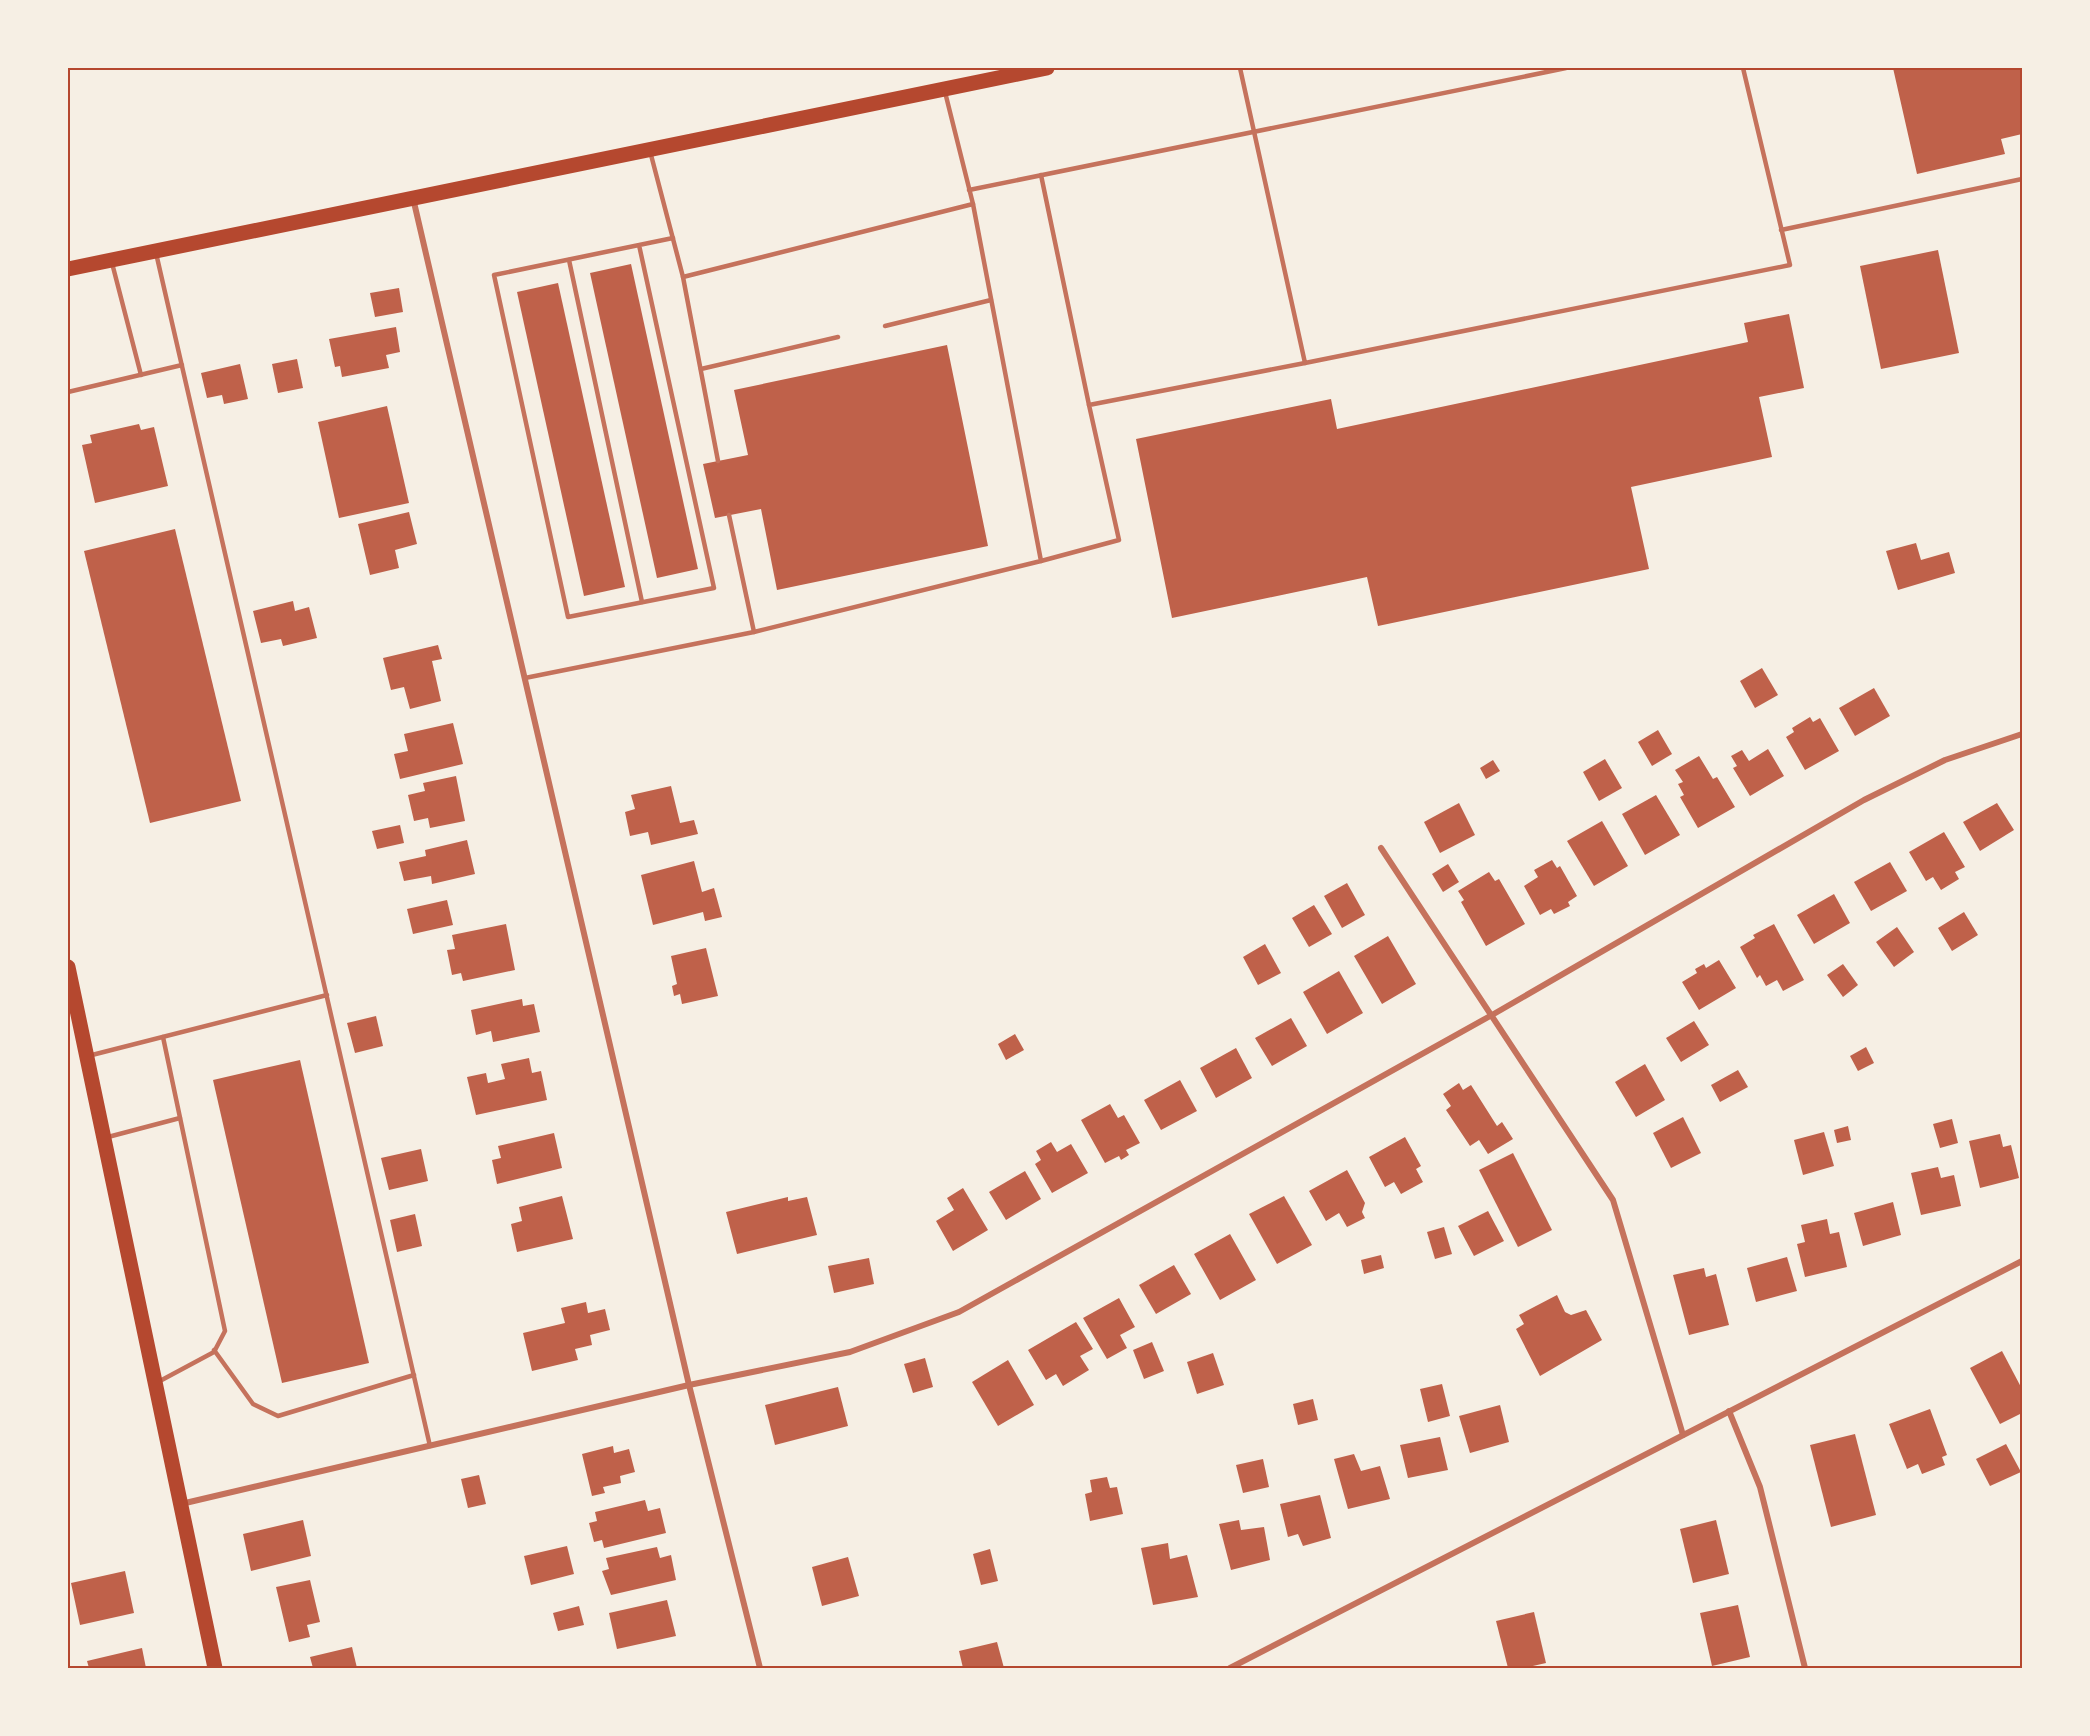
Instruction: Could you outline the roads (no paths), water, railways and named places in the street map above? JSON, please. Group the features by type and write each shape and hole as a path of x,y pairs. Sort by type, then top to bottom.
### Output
{"main road":[{"path":"68,269 1047,68"},
{"path":"68,967 215,1668"}],"street":[{"path":"413,197 689,1385 760,1668"},
{"path":"180,1504 689,1385 850,1352 958,1312 1492,1015 1864,800 1946,760 2022,734"},
{"path":"1381,848 1613,1200 1683,1435"},
{"path":"1230,1668 2022,1261"},
{"path":"1729,1412 1760,1486 1805,1668"}],"lane":[{"path":"1240,68 1305,363"},
{"path":"969,190 1566,68"},
{"path":"1089,405 1790,265 1743,68"},
{"path":"945,89 973,204 1041,561"},
{"path":"649,149 683,277 718,462"},
{"path":"525,678 753,632 1119,540 1041,175"},
{"path":"1781,230 2022,179"},
{"path":"683,277 973,204"},
{"path":"639,245 714,588 568,617 494,275 569,260 639,245 673,238"},
{"path":"156,250 430,1446"},
{"path":"111,260 141,375"},
{"path":"569,260 642,602"},
{"path":"885,326 991,300"},
{"path":"700,369 837,337"},
{"path":"68,392 182,365"},
{"path":"729,515 753,632"},
{"path":"86,1057 327,995"},
{"path":"155,1383 214,1350 225,1331 163,1037"},
{"path":"104,1138 180,1118"},
{"path":"214,1350 254,1404 279,1416 414,1375"}]}
